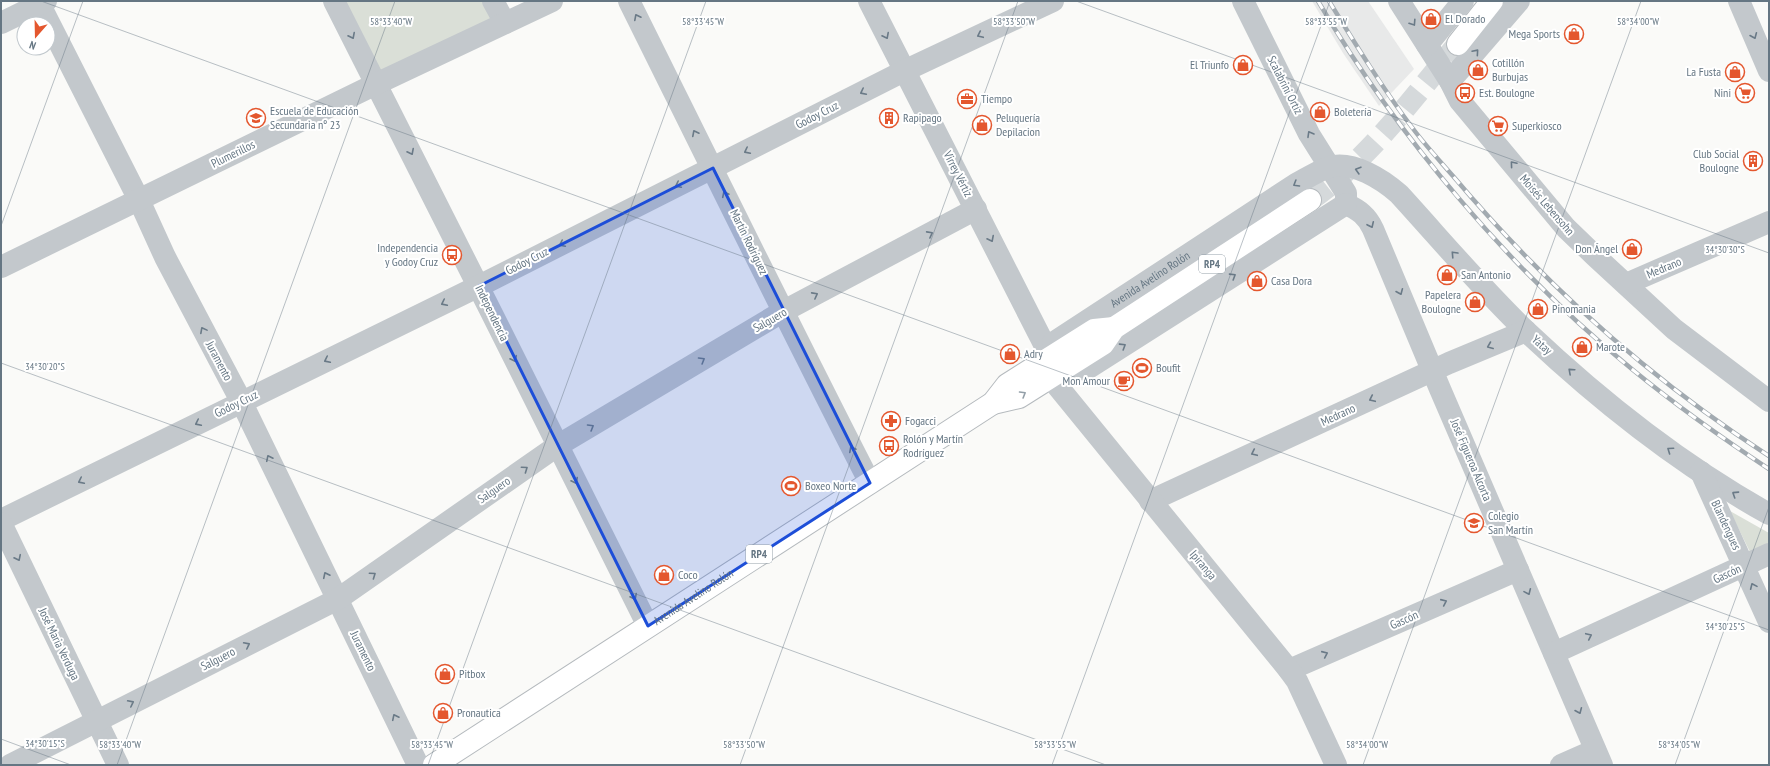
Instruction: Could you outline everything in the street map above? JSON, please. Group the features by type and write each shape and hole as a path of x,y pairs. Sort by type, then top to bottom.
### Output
{"main road":[{"path":"1458,44 1492,1"},
{"name":"Avenida Avelino Rolón","path":"434,765 993,403 1008,385 1046,363 1094,330 1114,328 1310,200"}],"street":[{"name":"Independencia","path":"334,1 479,286 557,446 648,626"},
{"path":"493,1 504,23"},
{"name":"Plumerillos","path":"1,267 376,84 552,1"},
{"name":"Martín Rodríguez","path":"629,1 782,312 870,483"},
{"name":"Virrey Vértiz","path":"869,1 976,209 1046,363"},
{"name":"Godoy Cruz","path":"1,522 241,402 479,286 904,71 1053,1"},
{"name":"Scalabrini Ortíz","path":"1243,1 1309,134 1331,167"},
{"name":"Moisés Lebensohn","path":"1399,1 1450,81 1460,101 1566,228 1674,329 1769,401"},
{"path":"1427,45 1463,1"},
{"path":"1450,81 1519,1"},
{"path":"1739,1 1769,71"},
{"path":"1,23 41,2"},
{"name":"Juramento","path":"41,2 165,257 241,402 418,765"},
{"path":"1331,167 1346,193 1346,204"},
{"name":"Yatay","path":"1331,167 1348,167 1365,172 1388,185 1399,194 1526,331 1587,386 1655,440 1742,499 1769,514"},
{"name":"Avenida Avelino Rolón","path":"1046,363 1296,184 1331,167"},
{"name":"Avenida Avelino Rolón","path":"1046,363 1087,369 1346,204"},
{"name":"José Figueroa Alcorta","path":"1346,204 1359,210 1368,218 1599,757"},
{"name":"Salguero","path":"10,765 338,599 557,446 782,312 976,209"},
{"name":"Medrano","path":"1626,284 1769,222"},
{"name":"Medrano","path":"1150,501 1433,370 1526,331"},
{"name":"Ipiranga","path":"1046,363 1150,501 1297,681 1336,765"},
{"name":"Blandengues","path":"1702,472 1769,622"},
{"name":"José Maria Verduga","path":"1,522 118,765"},
{"name":"Gascón","path":"1554,653 1769,554"},
{"name":"Gascón","path":"1289,670 1518,570"},
{"path":"1561,765 1599,757"}],"highlighted area":[{"path":"713,168 870,483 648,626 479,286"}],"shaded area":[{"path":"344,1 484,1 495,22 382,76"},
{"path":"1312,1 1368,1 1414,69 1379,106 1343,53"},
{"path":"1730,511 1769,533 1769,544 1750,552"}],"tunnel":[{"path":"1310,200 1332,184 1371,147 1458,44"}],"railway":[{"path":"1318,1 1384,102 1421,151 1501,246 1544,290 1633,370 1734,446 1769,469"},
{"path":"1329,1 1381,83 1414,130 1488,216 1524,255 1601,328 1641,362 1682,395 1769,456"}],"place":[{"name":"El Dorado","path":"1431,19"},
{"name":"Mega Sports","path":"1574,34"},
{"name":"El Triunfo","path":"1243,65"},
{"name":"Cotillón Burbujas","path":"1478,70"},
{"name":"La Fusta","path":"1735,72"},
{"name":"Est. Boulogne","path":"1465,93"},
{"name":"Nini","path":"1745,93"},
{"name":"Tiempo","path":"967,99"},
{"name":"Boletería","path":"1320,112"},
{"name":"Escuela de Educación Secundaria nº 23","path":"256,118"},
{"name":"Rapipago","path":"889,118"},
{"name":"Peluquería Depilacion","path":"982,125"},
{"name":"Superkiosco","path":"1498,126"},
{"name":"Club Social Boulogne","path":"1753,161"},
{"name":"Don Ángel","path":"1632,249"},
{"name":"Independencia y Godoy Cruz","path":"452,255"},
{"name":"San Antonio","path":"1447,275"},
{"name":"Casa Dora","path":"1257,281"},
{"name":"Papelera Boulogne","path":"1475,302"},
{"name":"Pinomania","path":"1538,309"},
{"name":"Marote","path":"1582,347"},
{"name":"Adry","path":"1010,354"},
{"name":"Boufit","path":"1142,368"},
{"name":"Mon Amour","path":"1124,381"},
{"name":"Fogacci","path":"891,421"},
{"name":"Rolón y Martín Rodríguez","path":"889,446"},
{"name":"Boxeo Norte","path":"791,486"},
{"name":"Colegio San Martín","path":"1474,523"},
{"name":"Coco","path":"664,575"},
{"name":"Pitbox","path":"445,674"},
{"name":"Pronautica","path":"443,713"}]}
